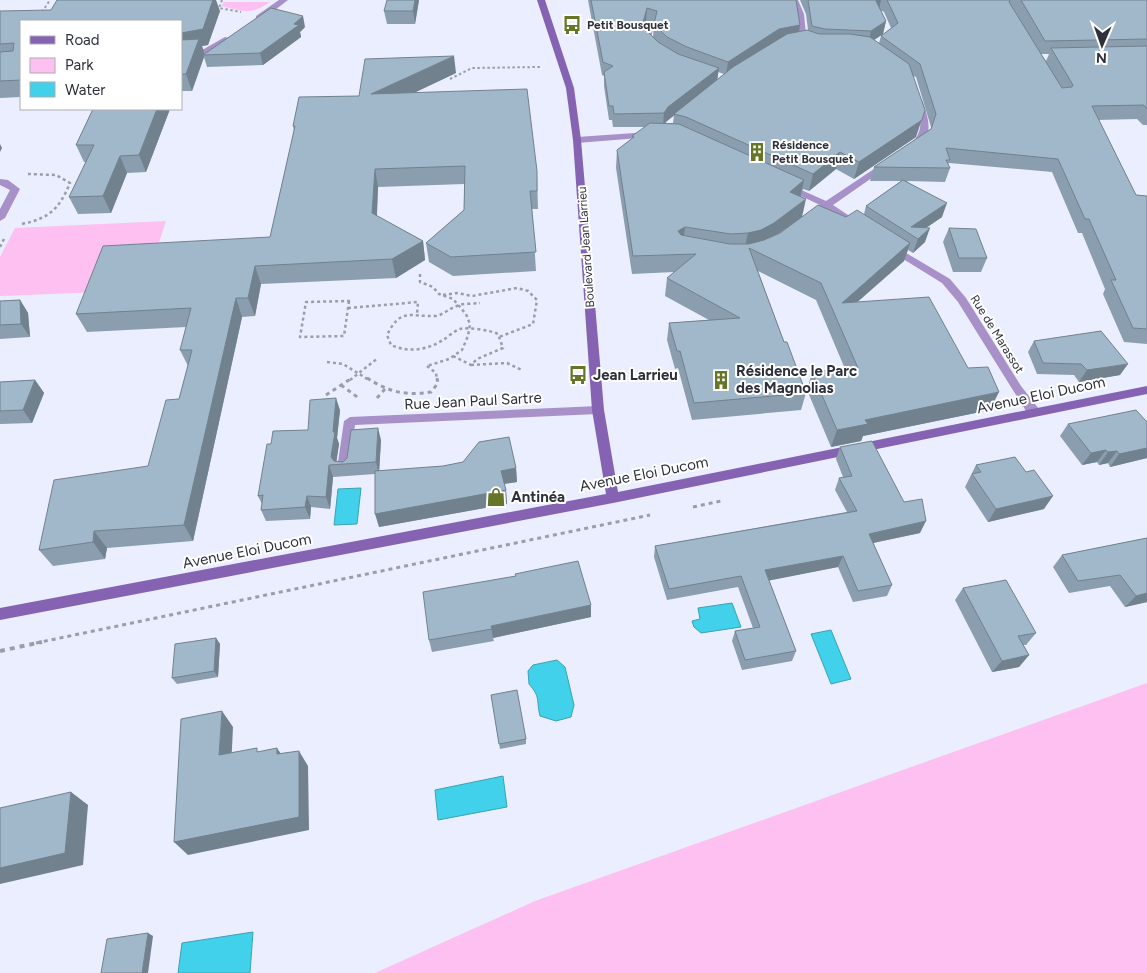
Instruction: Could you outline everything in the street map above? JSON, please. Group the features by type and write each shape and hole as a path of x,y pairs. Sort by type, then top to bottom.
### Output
{"street":[{"path":"251,23 284,0"},
{"name":"Boulevard Jean Larrieu","path":"541,0 570,88 577,140 598,410 613,498"},
{"path":"794,0 800,14 804,42"},
{"path":"650,25 647,38 653,48 660,53"},
{"path":"182,53 206,51 220,45 235,34"},
{"path":"788,45 804,42 816,46"},
{"path":"907,150 922,139 926,127 916,93"},
{"path":"577,140 664,134"},
{"path":"812,216 892,160"},
{"path":"775,181 827,205 864,229"},
{"path":"0,182 5,182 15,189 0,218"},
{"name":"Rue de Marassot","path":"878,239 946,281 962,300 1017,389 1030,408 1036,413"},
{"name":"Avenue Eloi Ducom","path":"0,614 613,498 1147,390"},
{"name":"Rue Jean Paul Sartre","path":"343,469 350,422 598,410"}],"path":[{"path":"40,16 50,0"},
{"path":"222,0 219,8 248,14"},
{"path":"450,79 472,68 544,67"},
{"path":"327,362 343,364 385,389 413,395 431,392 438,383 436,373 427,366 453,356 462,350 468,336 470,324 466,314 453,299 443,296 433,287 420,282 420,274"},
{"path":"443,296 457,293 472,296 517,288 528,291 537,300 533,324 499,337"},
{"path":"349,301 348,308 344,336 300,337 306,302 349,301"},
{"path":"348,308 418,302 417,314"},
{"path":"470,365 477,359 503,348 499,337 491,330 460,329 434,345 418,350 402,350 391,345 387,335 392,323 400,318 417,314 438,316 458,305 480,303"},
{"path":"453,356 470,365 507,363 522,370"},
{"path":"326,395 360,373 378,358"},
{"path":"341,385 364,402"},
{"path":"374,401 385,389"},
{"path":"0,651 652,515"}],"green space":[{"path":"224,2 270,2 252,11 242,11 221,6"},
{"path":"166,221 155,255 102,292 0,296 0,257 15,228"},
{"path":"1147,683 1147,973 375,973 535,901"}],"water":[{"path":"361,488 357,524 334,525 338,489"},
{"path":"732,603 741,627 701,633 694,627 692,621 700,619 698,608"},
{"path":"831,630 851,679 831,684 811,634"},
{"path":"557,660 565,667 574,705 571,717 556,721 540,716 537,696 529,684 528,671 533,665"},
{"path":"503,776 507,807 438,820 435,790"},
{"path":"253,932 250,973 178,973 182,943"}],"building":[{"path":"57,0 213,0 203,29 182,33 182,20 20,20 20,80 0,81 0,52 13,51 14,43 0,44 0,11 51,10"},
{"path":"387,0 415,0 413,11 384,11"},
{"path":"591,0 796,0 800,25 779,29 728,62 687,47 667,37 654,24 657,11 647,8 642,26 658,42 678,54 719,68 668,107 664,113 614,114 613,106 609,106 604,72 613,66 603,62"},
{"path":"808,0 876,0 886,21 871,31 825,29 812,26"},
{"path":"887,0 1010,0 1009,2 1062,88 1072,87 1073,85 1051,48 1147,46 1147,109 1144,105 1092,106 1136,195 1147,196 1147,329 1133,328 1111,280 1116,280 1089,219 1085,219 1058,159 946,148 950,160 946,160 950,168 874,167 931,129 936,114 920,64 881,36 898,23"},
{"path":"1021,0 1147,0 1147,39 1045,41"},
{"path":"271,8 303,16 294,24 299,25 260,53 203,55"},
{"path":"807,30 819,34 850,34 870,37 909,64 925,110 922,120 859,162 840,152 813,174 686,117 674,114 733,67 787,34"},
{"path":"199,39 186,74 182,74 182,40"},
{"path":"454,56 371,94 527,89 537,171 537,191 530,191 536,252 451,257 426,243 464,210 465,166 375,169 372,213 423,241 392,259 255,266 248,298 236,298 184,525 94,531 93,542 39,550 54,480 148,466 166,400 179,399 192,350 180,350 191,308 76,314 103,246 270,237 295,126 293,126 299,97 359,96 365,59"},
{"path":"93,110 157,110 139,155 120,156 103,196 69,197 94,145 76,145"},
{"path":"650,123 679,124 804,180 790,192 806,199 774,223 761,230 731,234 685,227 678,231 681,235 730,244 749,244 780,233 818,205 846,217 857,210 910,243 842,303 929,297 968,368 988,367 999,392 865,420 868,424 837,430 812,372 858,368 821,283 749,248 784,342 787,342 806,393 694,403 680,351 677,351 669,323 740,318 667,278 696,254 633,256 617,150"},
{"path":"903,180 947,203 911,227 930,228 918,239 866,206"},
{"path":"949,228 976,229 987,258 959,258"},
{"path":"20,300 21,324 0,325 0,301"},
{"path":"1101,331 1128,364 1087,370 1081,364 1043,363 1034,341"},
{"path":"35,380 23,410 0,411 0,382"},
{"path":"336,398 333,432 335,432 331,457 334,461 343,462 347,458 351,430 378,428 376,462 329,465 326,497 307,496 305,507 261,510 263,495 258,496 267,444 271,444 273,431 308,430 310,400"},
{"path":"1136,410 1147,422 1147,448 1119,454 1117,451 1108,452 1106,450 1091,453 1068,424"},
{"path":"509,437 516,468 501,471 506,490 375,514 375,471 443,466 463,462 479,442"},
{"path":"872,441 904,502 922,499 926,521 869,534 892,585 858,591 843,556 765,570 796,651 745,660 735,631 760,627 741,576 669,589 655,546 857,511 839,478 852,476 840,447"},
{"path":"1015,457 1026,472 1034,470 1053,496 996,509 972,474 981,472 976,465"},
{"path":"1147,538 1147,593 1136,596 1120,575 1078,581 1062,555"},
{"path":"578,561 591,605 491,626 492,629 429,640 423,592 516,576 515,574"},
{"path":"1006,580 1036,633 1018,636 1029,655 1002,661 963,588"},
{"path":"216,638 214,671 172,678 175,644"},
{"path":"517,690 526,739 499,744 491,695"},
{"path":"222,711 219,755 257,748 257,752 277,748 277,754 299,751 299,817 174,842 181,719"},
{"path":"71,792 65,853 0,868 0,808"},
{"path":"148,933 142,973 101,973 107,939"}],"place":[{"name":"Petit Bousquet","path":"572,25"},
{"name":"Résidence Petit Bousquet","path":"757,152"},
{"name":"Jean Larrieu","path":"578,375"},
{"name":"Résidence le Parc des Magnolias","path":"721,380"},
{"name":"Antinéa","path":"496,497"}]}
